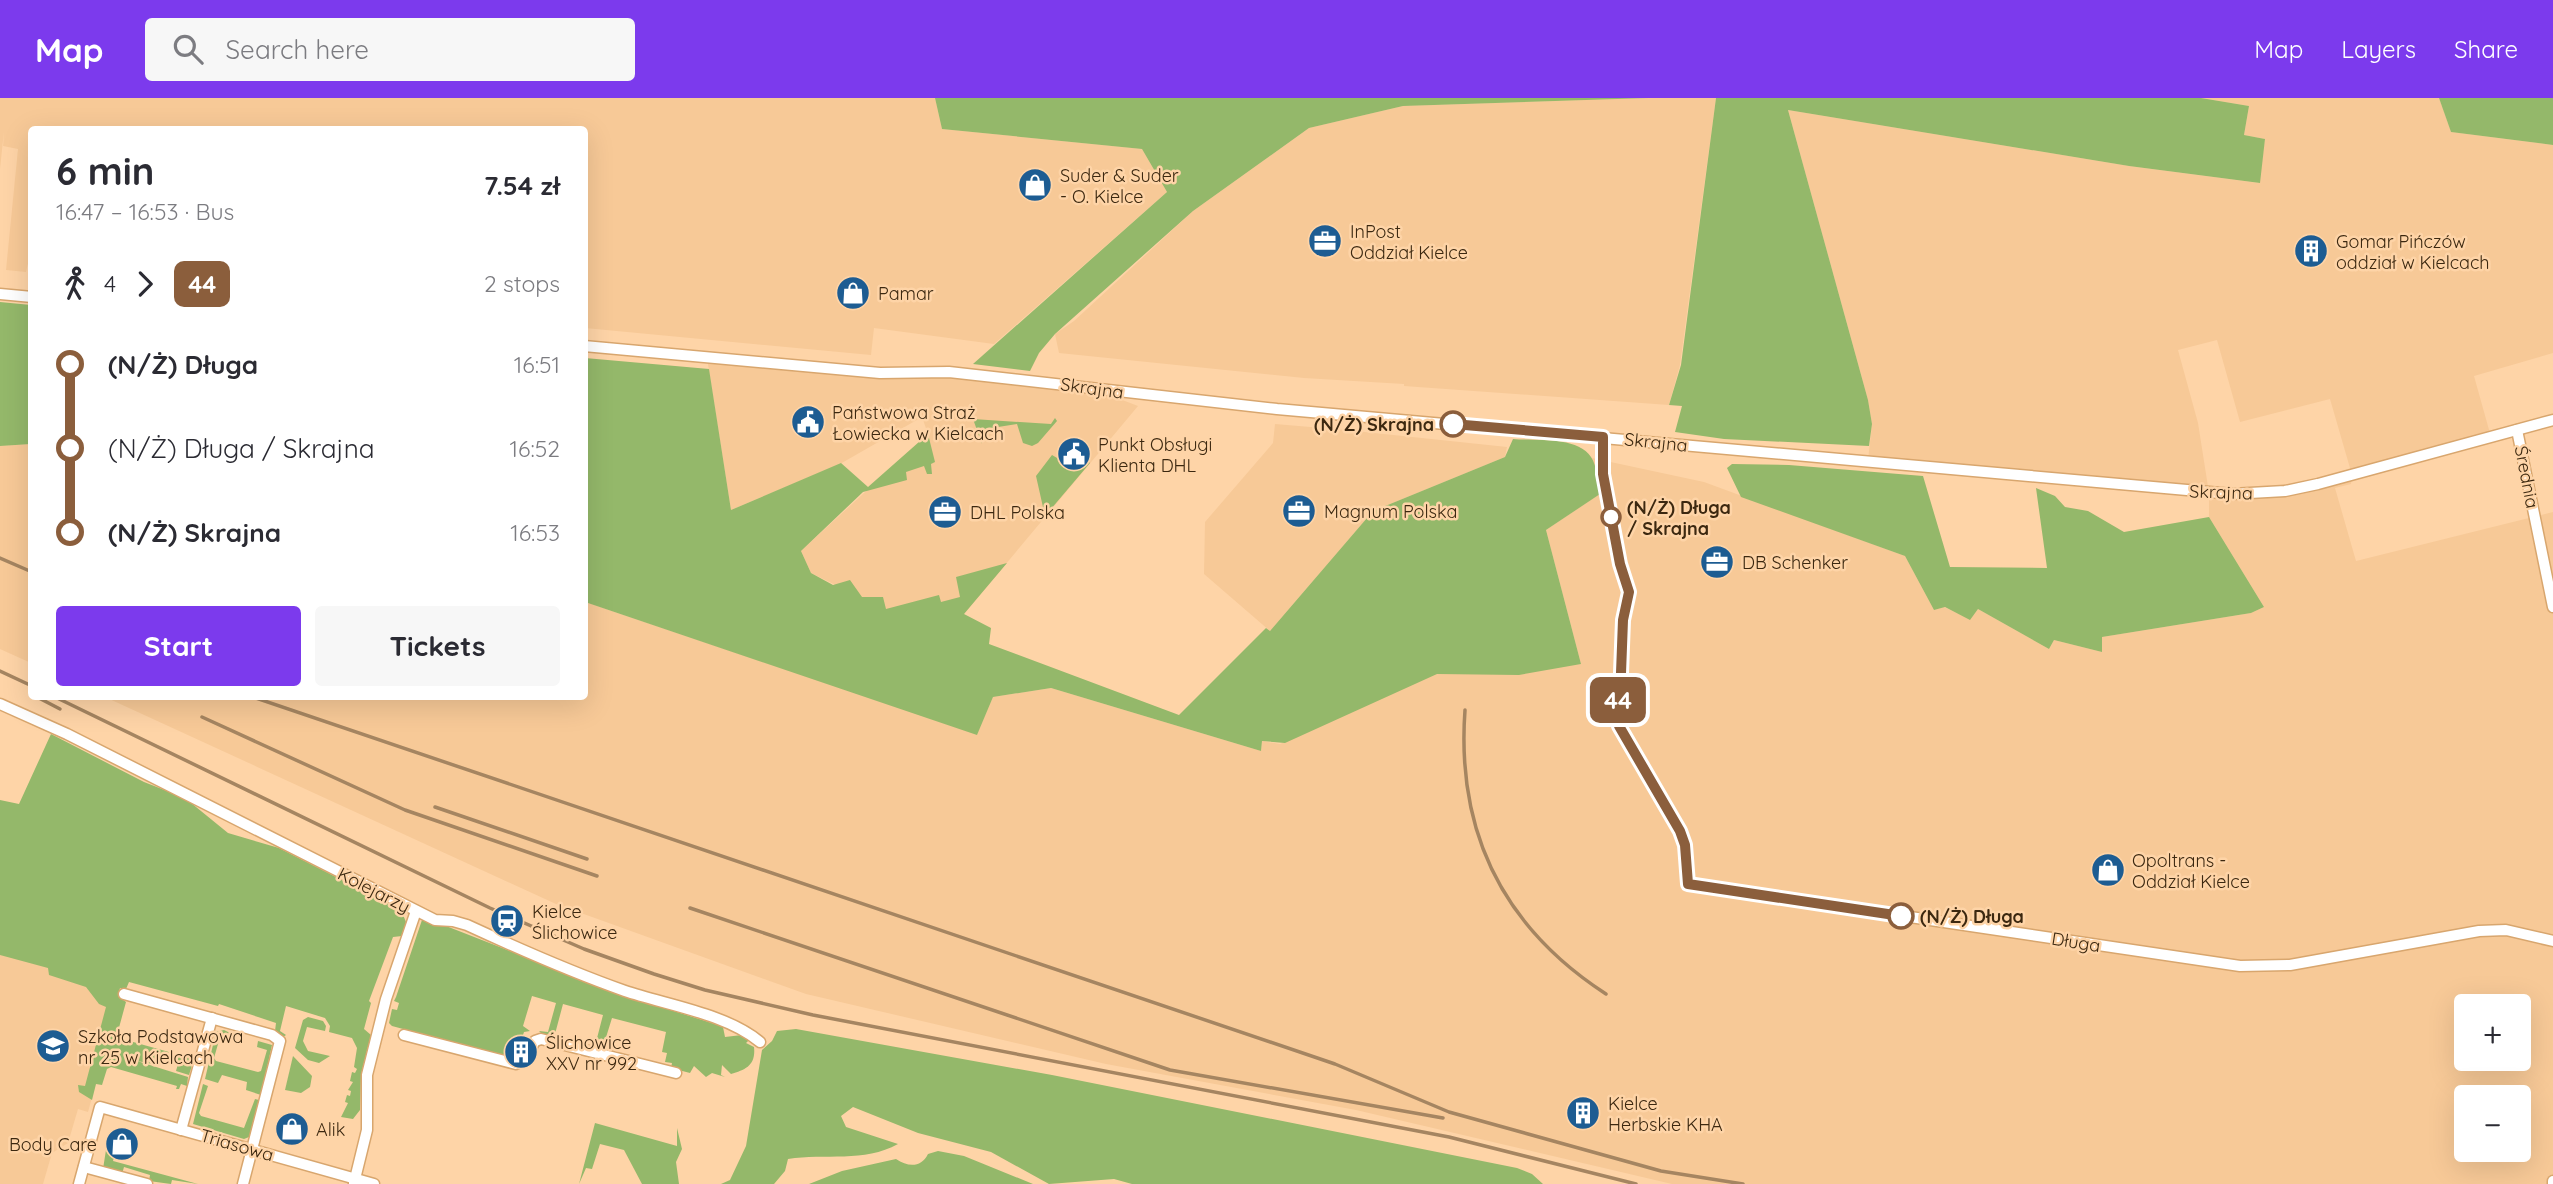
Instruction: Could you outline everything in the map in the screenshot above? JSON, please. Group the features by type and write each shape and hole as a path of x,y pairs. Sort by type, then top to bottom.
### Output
{"street":[{"path":"0,294 28,297"},
{"name":"Skrajna","path":"588,346 887,373 948,372 1250,406 2232,494 2310,486 2553,420"},
{"name":"Średnia","path":"2517,430 2553,605"},
{"name":"Długa","path":"1603,437 1603,474 1620,564 1629,592 1623,620 1619,726 1680,831 1685,845 1688,884 2239,966 2290,965 2479,931 2507,930 2553,941"},
{"name":"Kolejarzy","path":"0,705 67,734 435,920 453,920 467,925 623,990 748,1032 760,1042"},
{"path":"355,1181 367,1130 367,1075 384,1005 416,911"},
{"path":"124,994 272,1035 281,1044 243,1184"},
{"path":"181,1130 212,1018"},
{"path":"404,1035 516,1064 525,1059 535,1041 541,1039 676,1073"},
{"name":"Triasowa","path":"83,1167 100,1107 355,1181 374,1184"},
{"path":"79,1184 83,1167 147,1184"}],"shaded area":[{"path":"0,98 935,98 942,129 1142,149 1167,192 994,344 874,328 871,355 588,328 588,126 28,126 26,272 6,270 18,149 3,146 4,131 0,169"},
{"path":"1716,98 1680,365 1669,405 1304,378 1059,353 1055,334 1074,321 1193,211 1309,128 1403,106"},
{"path":"2201,98 2439,98 2451,132 2553,145 2553,353 2474,376 2491,437 2352,475 2330,399 2240,422 2217,340 2178,350 2198,423 2209,493 1868,460 1872,424 1868,400 1788,110 2129,166 2259,183 2265,139 2244,135 2249,106"},
{"path":"707,358 934,372 1068,389 1117,398 1138,406 964,614 899,616 811,573 801,551 928,434 922,417 840,464 731,510"},
{"path":"1275,424 1507,447 1505,457 1373,511 1270,631 1204,574 1205,522 1273,443"},
{"path":"28,444 28,662 0,649 0,446"},
{"path":"1592,458 1704,482 1905,556 1934,610 1944,607 1970,619 1978,609 2049,649 2054,640 2102,652 2102,637 2251,613 2264,607 2209,517 2209,493 2253,494 2352,475 2351,484 2335,488 2356,561 2553,512 2553,1184 1672,1184 1356,1110 1106,1064 806,994 556,904 112,700 588,700 588,603 977,734 993,697 1051,688 1261,751 1262,741 1280,744 1435,674 1581,664 1546,530 1599,494"},
{"name":"Szkoła Podstawowa nr 25 w Kielcach","path":"0,929 118,1002 88,1112 78,1109 68,1143 52,1153 43,1184 0,1184"}],"green space":[{"path":"935,98 1648,98 1403,106 1309,128 1193,211 1055,334 1039,353 1030,371 973,364 1167,192 1142,149 942,129"},
{"path":"1716,98 2201,98 2249,106 2244,135 2265,139 2260,183 2129,166 1788,110 1868,400 1872,424 1869,446 1724,439 1675,432 1682,406 1669,405 1681,365"},
{"path":"2439,98 2553,98 2553,145 2451,132"},
{"path":"0,302 28,305 28,444 0,446"},
{"path":"588,358 709,369 731,510 841,463 868,487 928,434 935,462 931,464 932,474 927,474 924,466 906,472 907,480 863,492 801,551 811,573 833,585 850,580 862,597 883,597 886,609 939,595 941,602 960,597 956,577 1007,563 964,614 991,628 989,644 1179,715 1266,628 1270,631 1373,511 1505,457 1513,439 1566,443 1585,450 1593,460 1600,494 1546,530 1581,664 1519,675 1437,674 1285,743 1262,741 1261,751 1051,688 993,697 977,735 588,603"},
{"path":"1055,418 1057,421 1038,443 1032,446 1023,443 1017,424 979,430 982,444 973,419 1051,424"},
{"path":"1052,455 1074,468 1083,457 1090,463 1045,516 1036,476"},
{"path":"1732,464 1789,465 1923,476 1950,567 2047,568 2036,488 2055,496 2065,507 2088,511 2124,532 2209,517 2264,607 2251,613 2102,637 2102,652 2054,640 2049,649 1978,609 1970,620 1945,607 1934,610 1905,556 1741,497 1727,468"},
{"path":"51,734 144,782 185,798 228,833 279,848 401,910 406,922 402,936 393,937 369,1001 371,1003 364,1029 371,1035 361,1075 360,1110 353,1119 341,1117 348,1103 345,1102 347,1095 350,1096 351,1091 348,1090 353,1082 350,1081 352,1072 355,1073 357,1069 354,1067 357,1048 352,1038 329,1032 330,1026 325,1018 286,1006 280,1031 286,1035 283,1037 275,1031 276,1023 219,1004 218,1006 129,982 126,989 120,988 118,996 126,1002 117,1035 194,1059 189,1075 176,1071 178,1064 155,1057 153,1064 137,1061 188,1077 187,1086 181,1084 179,1089 176,1089 177,1086 111,1067 107,1069 102,1085 96,1084 92,1100 79,1092 78,1085 85,1086 106,1007 99,1004 86,987 49,975 48,968 0,955 0,800 19,804"},
{"path":"423,917 617,993 723,1027 725,1037 742,1035 749,1040 746,1043 754,1047 752,1062 731,1074 722,1065 721,1075 725,1077 712,1073 706,1077 694,1066 690,1073 671,1068 672,1063 665,1062 667,1053 662,1052 666,1032 612,1018 603,1047 611,1051 595,1046 603,1015 563,1004 555,1034 562,1038 542,1034 539,1031 548,1032 556,1003 532,996 523,1026 530,1031 524,1032 517,1053 522,1055 515,1059 392,1026 389,1023 392,1009 397,1010 399,1003 394,1001"},
{"path":"308,1017 323,1021 326,1026 325,1031 307,1027 303,1041 308,1051 330,1056 319,1063 308,1060 295,1048 303,1020"},
{"path":"796,1029 1052,1075 1517,1168 1532,1174 1543,1184 1132,1184 1114,1179 1049,1184 991,1152 918,1133 853,1107 841,1116 846,1127 898,1144 872,1154 858,1156 788,1159 785,1171 774,1184 721,1184 730,1180 746,1146 762,1050 772,1041 777,1031"},
{"path":"224,1030 232,1034 229,1039 220,1037 214,1058 216,1061 258,1072 261,1071 267,1050 257,1047 258,1041 272,1045 261,1095 246,1090 247,1082 222,1075 218,1083 205,1079 216,1032"},
{"path":"293,1056 312,1076 310,1087 301,1093 285,1090"},
{"path":"203,1084 208,1086 199,1113 201,1116 244,1128 255,1099 259,1100 249,1137 244,1139 193,1124"},
{"path":"595,1123 677,1146 677,1128 682,1149 676,1162 679,1184 642,1184 624,1150 600,1144 592,1169 586,1168 579,1184"},
{"path":"106,1150 115,1153 113,1161 198,1184 172,1180 171,1184 149,1181 150,1175 124,1167 122,1174 103,1169"},
{"path":"938,1151 964,1156 1033,1184 809,1184 842,1171 896,1159 905,1164 918,1164 928,1154"}],"railway":[{"path":"0,558 28,570"},
{"path":"0,671 28,684"},
{"path":"43,700 60,709"},
{"path":"61,700 490,908 584,949 705,990 813,1015 1449,1137 1636,1184"},
{"path":"262,700 1335,1064 1449,1112 1661,1171 1743,1184"},
{"path":"1465,710 1464,755 1469,797 1479,836 1493,873 1514,907 1539,939 1570,968 1606,994"},
{"path":"202,717 405,810 597,876"},
{"path":"435,807 587,859"},
{"path":"690,908 1170,1070 1443,1118"}],"bus line":[{"name":"44","path":"1453,424 1603,437 1603,474 1620,564 1629,592 1623,620 1624,648 1618,704 1620,733 1680,831 1685,845 1688,884 1901,916"}],"place":[{"name":"Suder & Suder - O. Kielce","path":"1035,185"},
{"name":"InPost Oddział Kielce","path":"1325,241"},
{"name":"Gomar Pińczów oddział w Kielcach","path":"2311,251"},
{"name":"Pamar","path":"853,293"},
{"name":"Państwowa Straż Łowiecka w Kielcach","path":"808,422"},
{"name":"(N/Ż) Skrajna","path":"1453,424"},
{"name":"Punkt Obsługi Klienta DHL","path":"1074,454"},
{"name":"Magnum Polska","path":"1299,511"},
{"name":"DHL Polska","path":"945,512"},
{"name":"(N/Ż) Długa / Skrajna","path":"1611,517"},
{"name":"DB Schenker","path":"1717,562"},
{"name":"Opoltrans - Oddział Kielce","path":"2108,870"},
{"name":"(N/Ż) Długa","path":"1901,916"},
{"name":"Kielce Ślichowice","path":"507,921"},
{"name":"Szkoła Podstawowa nr 25 w Kielcach","path":"53,1046"},
{"name":"Ślichowice XXV nr 992","path":"521,1052"},
{"name":"Kielce Herbskie KHA","path":"1583,1113"},
{"name":"Alik","path":"292,1129"},
{"name":"Body Care","path":"122,1144"}]}
